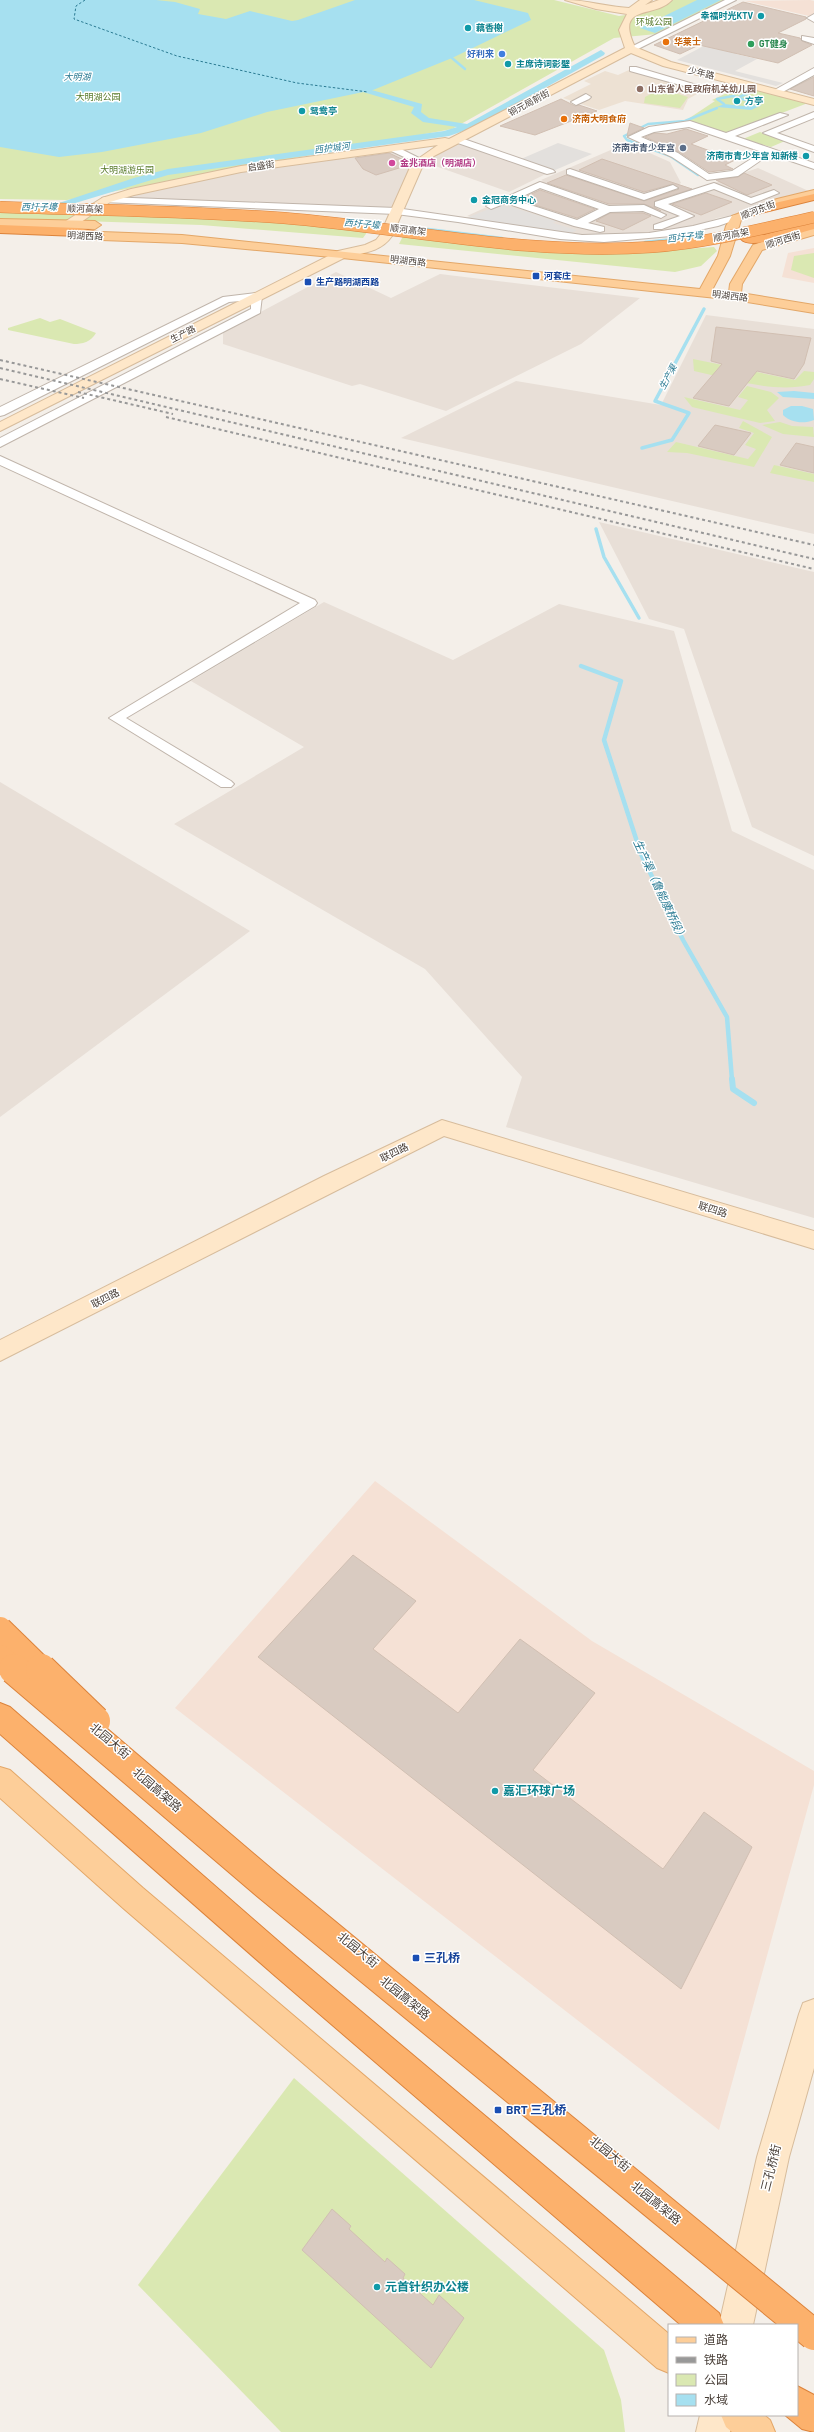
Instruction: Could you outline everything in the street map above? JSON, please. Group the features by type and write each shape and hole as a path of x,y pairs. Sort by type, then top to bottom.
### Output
{"highway":[{"path":"753,211 814,197"},
{"name":"顺河高架","path":"0,202 252,210 531,237 609,240 694,234 814,212"},
{"name":"顺河高架","path":"0,207 185,212 276,218 528,243 629,248 687,243 814,217"},
{"path":"747,239 765,239 814,225"},
{"path":"794,235 814,225"},
{"path":"0,229 78,232 99,236"},
{"path":"0,1629 67,1693 178,1806 266,1884"},
{"name":"北园高架路","path":"0,1657 266,1884 814,2335"},
{"path":"0,1716 282,1964 706,2324"},
{"path":"798,2404 814,2417"}],"main road":[{"path":"570,0 606,9 633,12 667,0"},
{"path":"582,0 633,12"},
{"path":"631,50 623,31 626,19 640,3 647,0"},
{"name":"少年路","path":"631,50 682,68 776,92 814,107"},
{"name":"铜元局前街","path":"420,161 430,154 631,50"},
{"name":"启盛街","path":"70,224 106,200 131,192 241,169 460,139"},
{"path":"369,248 380,243 386,236 420,161"},
{"name":"顺河东街","path":"707,287 727,250 734,221 753,211 814,193"},
{"path":"734,221 736,235 747,239 776,241"},
{"name":"明湖西路","path":"0,223 70,224 213,231 707,287 814,297"},
{"name":"顺河西街","path":"735,290 757,248 794,235 814,231"},
{"name":"明湖西路","path":"0,233 182,239 707,287"},
{"name":"生产路","path":"0,427 256,296 342,254 369,248"},
{"name":"明湖西路","path":"735,290 814,309"},
{"name":"联四路","path":"0,1351 332,1182 442,1128 814,1240"},
{"name":"北园大街","path":"0,1648 338,1934 748,2265 814,2321"},
{"path":"0,1780 133,1898 668,2355"},
{"name":"三孔桥街","path":"736,2324 773,2157 814,2014"},
{"path":"713,2432 717,2416"},
{"path":"739,2416 758,2432"}],"street":[{"name":"铜元局前街","path":"631,50 732,0"},
{"path":"805,38 814,41"},
{"path":"663,77 682,68"},
{"path":"633,69 712,91"},
{"path":"776,92 814,71"},
{"path":"576,102 586,97"},
{"path":"802,108 814,107"},
{"path":"814,107 768,133 814,149"},
{"path":"731,138 814,107"},
{"path":"731,138 789,112"},
{"path":"707,177 675,155 633,138 652,129 690,124 814,166"},
{"path":"772,131 814,145"},
{"path":"460,139 550,172"},
{"path":"392,148 420,161"},
{"path":"562,184 625,205 644,197 707,177 735,174 769,151"},
{"path":"755,160 772,161 786,156"},
{"path":"570,172 644,197"},
{"path":"492,206 540,185 600,212"},
{"path":"578,224 600,212 644,208 714,186 751,201 774,193"},
{"path":"106,200 466,218 561,236 605,238 650,237 734,221"},
{"path":"506,200 578,224 616,232 634,233 689,216 658,204"},
{"path":"644,208 700,228"},
{"path":"0,412 227,298 256,296 256,310 0,443"},
{"path":"0,460 310,603 116,718 226,784"}],"shaded area":[{"path":"745,1 814,1 814,13 809,16"},
{"path":"715,40 736,54 757,59 735,71 783,83 776,86 677,60"},
{"name":"山东省人民政府机关幼儿园","path":"631,69 704,90 688,99 683,110 625,101 599,110 563,98 591,84 584,81 605,71 618,75"},
{"path":"464,141 550,172 509,192 424,162 446,149"},
{"path":"558,143 592,154 553,171 521,159"},
{"path":"627,143 670,162 681,183 660,196 666,199 758,168 813,193 753,211 717,218 687,230 661,234 572,237 467,216 543,181 541,180"},
{"path":"383,149 418,163 396,211 106,200 236,170"},
{"path":"502,204 556,221 553,223 577,230 566,236 466,218"},
{"path":"814,248 814,283 782,277 788,253"},
{"path":"336,272 391,298 440,274 640,298 581,344 446,411 360,384 352,386 223,344 223,332"},
{"path":"706,315 814,329 814,534 401,438 516,381 661,405"},
{"path":"599,522 814,572 814,856 752,827 684,629 649,619"},
{"path":"324,602 453,660 559,604 674,631 732,831 814,870 814,1218 506,1127 522,1077 425,969 174,824 304,747 191,681"},
{"path":"0,782 250,931 0,1117"},
{"path":"375,1481 592,1641 814,1771 814,1785 719,2130 175,1708"}],"green space":[{"name":"大明湖公园","path":"0,0 554,0 619,16 650,11 673,0 724,0 657,34 614,38 452,129 67,200 0,199"},
{"path":"732,83 808,103 727,134 685,121 715,101 712,100 729,92 720,90"},
{"path":"661,89 688,97 680,108 644,103 645,97"},
{"path":"760,132 785,141 771,147 743,139"},
{"path":"0,212 78,214 68,221 0,219"},
{"path":"95,214 189,215 368,231 363,238 201,225 82,221"},
{"path":"404,234 581,252 629,253 714,247 717,251 701,266 675,272 399,244"},
{"path":"814,253 814,278 791,270 794,256"},
{"path":"40,318 50,322 60,319 96,333 92,339 86,342 74,344 8,330 8,328"},
{"path":"693,359 795,380 804,371 814,372 814,379 810,385 795,387 752,384 694,371"},
{"path":"747,386 771,392 779,398 767,410 775,421 760,423 692,407 684,397 740,410 748,400 738,397"},
{"path":"743,421 772,437 754,467 687,453 667,452 676,442 748,459 756,449 745,445 754,433 739,428"},
{"path":"780,422 792,426 813,427 814,437 783,434 762,425"},
{"path":"774,465 814,474 814,482 770,473"},
{"path":"294,2078 604,2350 621,2400 625,2432 281,2432 138,2285"}],"water":[{"name":"大明湖","path":"0,0 156,0 175,2 200,9 198,14 226,19 250,11 292,21 355,0 474,0 528,13 531,20 452,58 373,90 267,112 201,133 102,152 59,157 0,147"},
{"path":"697,0 721,0 655,33 640,28"},
{"path":"724,104 743,106 762,105 751,110 717,107"},
{"path":"794,391 814,393 814,399 783,397 777,392"},
{"path":"791,406 802,406 813,409 814,420 798,422 786,418 783,415 783,410"}],"building":[{"path":"743,2 806,17 806,19 778,33 800,38 802,41 812,45 778,63 699,45 680,54 654,45"},
{"path":"814,77 814,96 790,89"},
{"name":"济南大明食府","path":"561,99 575,106 579,105 597,111 535,135 500,126"},
{"path":"630,123 644,128 627,136"},
{"name":"济南市青少年宫","path":"686,129 708,136 691,144 735,160 725,165 733,169 709,172 679,152 645,137 654,133 667,134"},
{"name":"金兆酒店（明湖店）","path":"389,153 410,163 409,165 376,175 363,169 355,158"},
{"path":"602,159 692,189 655,201 654,207 661,211 644,204 609,204 547,183 566,175 644,201 679,189 673,184 644,192 579,170"},
{"path":"744,173 772,185 747,195 716,180 738,177"},
{"path":"540,190 595,209 577,218 519,200"},
{"path":"706,193 732,202 701,215 672,204"},
{"path":"610,213 643,213 651,216 623,230 596,221"},
{"path":"716,327 811,338 804,364 794,379 757,371 729,406 693,398 722,364 711,361"},
{"path":"715,425 751,433 734,455 698,446"},
{"path":"796,443 814,447 814,473 780,465"},
{"name":"嘉汇环球广场","path":"353,1555 416,1601 373,1649 458,1713 520,1639 595,1693 533,1770 663,1869 704,1812 752,1847 681,1989 258,1657"},
{"name":"元首针织办公楼","path":"332,2209 351,2226 349,2229 385,2262 387,2258 405,2274 403,2278 433,2305 439,2295 464,2318 431,2368 302,2250"}],"waterway":[{"name":"西护城河","path":"49,208 79,200 153,175 168,172 237,161 377,145 446,134 472,125 601,53"},
{"path":"452,58 465,69"},
{"path":"739,97 758,89"},
{"path":"368,92 419,106 416,113 426,120 463,125"},
{"path":"724,104 717,99 733,96 758,104"},
{"name":"生产渠","path":"698,175 670,156 627,140 624,136 648,124 685,121 717,108"},
{"name":"西圩子壕","path":"428,229 502,238"},
{"name":"西圩子壕","path":"645,242 692,237"},
{"name":"生产渠","path":"642,448 672,440 689,413 655,401 704,309"},
{"name":"生产渠","path":"596,529 604,557 639,618"},
{"name":"生产渠（鲁能康桥段）","path":"581,666 621,681 604,740 641,854 683,940 727,1017 732,1080"},
{"name":"生产渠（鲁能康桥段）","path":"732,1079 733,1089 754,1103"}],"ferry route":[{"path":"85,0 76,6 74,19 177,56 297,83 368,92"}],"railway":[{"path":"0,360 814,545"},
{"path":"0,368 814,559"},
{"path":"0,379 84,398"},
{"path":"78,392 173,414"},
{"path":"166,417 814,569"}],"place":[{"name":"幸福时光KTV","path":"761,16"},
{"name":"藕香榭","path":"468,28"},
{"name":"华莱士","path":"666,42"},
{"name":"GT健身","path":"751,44"},
{"name":"好利来","path":"502,54"},
{"name":"主席诗词影壁","path":"508,64"},
{"name":"山东省人民政府机关幼儿园","path":"640,89"},
{"name":"方亭","path":"737,101"},
{"name":"鸳鸯亭","path":"302,111"},
{"name":"济南大明食府","path":"564,119"},
{"name":"济南市青少年宫","path":"683,148"},
{"name":"济南市青少年宫 知新楼","path":"806,156"},
{"name":"金兆酒店（明湖店）","path":"392,163"},
{"name":"金冠商务中心","path":"474,200"},
{"name":"河套庄","path":"536,276"},
{"name":"生产路明湖西路","path":"308,282"},
{"name":"嘉汇环球广场","path":"495,1791"},
{"name":"三孔桥","path":"416,1958"},
{"name":"BRT 三孔桥","path":"498,2110"},
{"name":"元首针织办公楼","path":"377,2287"}],"park label":[{"name":"环城公园","path":"654,22"},
{"name":"大明湖游乐园","path":"127,170"}]}
